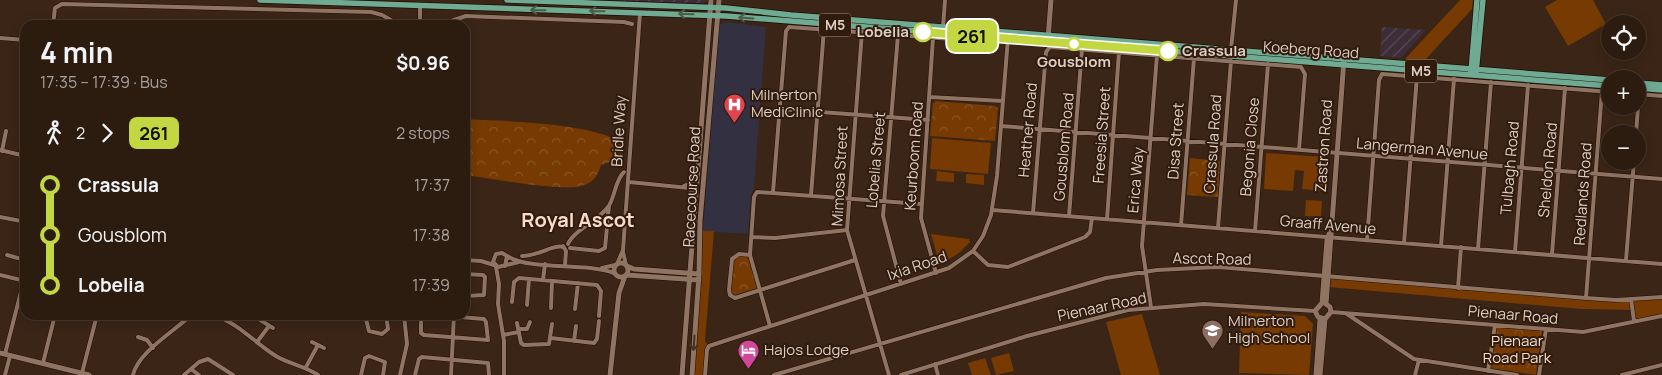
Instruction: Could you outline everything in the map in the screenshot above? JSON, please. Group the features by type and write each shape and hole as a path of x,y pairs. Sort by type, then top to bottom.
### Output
{"main road":[{"name":"Koeberg Road","path":"260,0 420,3 710,15 1008,36"},
{"name":"Koeberg Road","path":"507,0 710,7 943,28 1047,41 1231,56 1601,79"},
{"path":"1474,72 1476,0"},
{"path":"1474,72 1483,0"},
{"name":"Koeberg Road","path":"1474,72 1601,85"},
{"path":"1646,84 1662,85"},
{"path":"1646,91 1662,90"}],"street":[{"name":"Racecourse Road","path":"682,375 711,0"},
{"name":"Racecourse Road","path":"692,375 699,277 700,221 719,0"},
{"path":"943,28 945,0"},
{"path":"1050,0 1047,41 1052,47 1194,58 1231,56 1304,69 1299,150"},
{"name":"Crassula Road","path":"1218,228 1236,0"},
{"path":"579,1 579,11"},
{"path":"420,3 420,20"},
{"path":"54,20 55,8 62,4 371,12 391,20"},
{"name":"Bridle Way","path":"626,265 623,250 640,12"},
{"path":"454,20 466,16 624,22 632,24"},
{"path":"773,192 788,28 792,26 992,42"},
{"path":"810,195 824,29"},
{"name":"Mimosa Street","path":"862,32 854,114 847,230 889,375"},
{"name":"Lobelia Street","path":"898,35 884,222 901,284"},
{"name":"Ixia Road","path":"705,375 706,350 709,346 936,273 961,262 973,251 987,228 992,210 1008,36"},
{"path":"0,38 20,40"},
{"name":"Keurboom Road","path":"933,38 921,222 936,273"},
{"name":"Heather Road","path":"1033,213 1047,41"},
{"name":"Gousblom Road","path":"1069,216 1077,133 1082,49"},
{"name":"Freesia Street","path":"1107,219 1119,52"},
{"name":"Erica Way","path":"1151,307 1142,246 1157,55"},
{"name":"Disa Street","path":"1181,225 1194,58"},
{"name":"Zastron Road","path":"1324,303 1343,62"},
{"name":"Begonia Close","path":"1255,231 1268,64"},
{"path":"1367,240 1379,80 1381,75 1386,73 1601,91"},
{"path":"1404,243 1417,76"},
{"path":"1441,246 1454,79"},
{"path":"1478,249 1491,82"},
{"name":"Tulbagh Road","path":"1515,252 1528,85"},
{"name":"Sheldon Road","path":"1552,254 1565,88"},
{"path":"1646,93 1662,96"},
{"path":"929,97 1003,101"},
{"name":"Redlands Road","path":"1586,298 1601,105"},
{"path":"780,109 928,120"},
{"name":"Langerman Avenue","path":"1001,126 1662,179"},
{"path":"6,131 1,150 20,155"},
{"path":"1626,260 1633,170"},
{"path":"569,246 572,237 601,215 609,206 624,172"},
{"path":"682,186 693,183 697,177"},
{"path":"629,182 682,186 689,188 695,198"},
{"path":"770,326 750,255 756,194 773,192 921,204"},
{"path":"564,249 569,246 603,250 606,246 609,206"},
{"name":"Graaff Avenue","path":"992,210 1662,264"},
{"path":"601,215 608,216"},
{"path":"0,217 20,221"},
{"path":"973,251 988,265 1008,267 1085,237 1090,232 1092,218"},
{"path":"751,237 775,238 847,230"},
{"path":"522,256 533,256 556,246 564,249"},
{"path":"1458,288 1461,247"},
{"path":"564,249 565,265"},
{"name":"Bridle Way","path":"616,265 623,250"},
{"path":"481,261 502,253 521,262"},
{"path":"750,255 738,254 732,259 730,295 738,298 855,260"},
{"path":"7,255 20,259"},
{"path":"494,256 499,284 498,304 504,335 504,375"},
{"path":"499,284 507,256"},
{"path":"470,260 481,261 496,266 521,262 598,268 626,265 634,269 699,277"},
{"path":"543,280 545,264"},
{"path":"610,375 618,293 615,275 616,265"},
{"path":"618,293 626,275 626,265"},
{"path":"598,268 615,275 690,276"},
{"name":"Ascot Road","path":"774,375 1092,282 1146,272 1218,268 1586,298 1631,299 1662,297"},
{"path":"470,274 482,275 486,279 484,295 470,296"},
{"path":"0,275 20,278"},
{"path":"527,305 528,279"},
{"path":"512,302 514,280 528,279 597,285 601,288 599,316"},
{"path":"551,308 552,281"},
{"path":"575,309 578,284"},
{"path":"5,375 5,354 20,295"},
{"path":"1631,299 1634,321"},
{"path":"1320,375 1322,319 1315,311 1324,303 1330,307 1331,312 1329,317 1322,319"},
{"name":"Pienaar Road","path":"901,375 1093,317 1151,307 1204,304 1315,311"},
{"name":"Pienaar Road","path":"1331,312 1588,332 1662,316"},
{"path":"1346,313 1406,355 1419,360 1517,375"},
{"path":"1359,322 1363,315"},
{"path":"421,320 422,334 483,341 488,338 484,319 470,318"},
{"path":"43,363 54,320"},
{"path":"82,373 95,320"},
{"path":"132,375 136,365 186,320"},
{"path":"226,320 276,356 306,367 318,375"},
{"path":"257,342 269,326 260,320"},
{"path":"366,320 369,331 382,334 388,329 387,320"},
{"path":"400,375 407,344 405,320"},
{"path":"451,375 454,320"},
{"path":"551,338 596,342 599,321"},
{"path":"504,335 527,329 530,322"},
{"path":"518,323 524,346 547,345 551,338 552,324"},
{"path":"1488,371 1495,325"},
{"path":"574,341 576,326"},
{"path":"1539,375 1546,329"},
{"path":"138,337 147,340 153,348"},
{"path":"312,342 324,348"},
{"path":"306,367 318,346"},
{"path":"5,354 89,375"},
{"path":"361,375 366,358 370,356 385,362 383,375"},
{"path":"415,375 420,358 488,363 489,375"},
{"path":"184,375 202,360 211,359 233,375"},
{"path":"1316,375 1320,360"},
{"path":"1415,375 1419,360"},
{"path":"934,364 938,375"},
{"path":"1622,375 1662,365"},
{"path":"191,369 199,375"}],"shaded area":[{"path":"599,0 707,0 703,3"},
{"name":"Milnerton MediClinic","path":"725,22 766,27 754,188 751,193 748,234 703,231 719,25"},
{"path":"1382,27 1426,30 1401,58 1380,56"}],"green space":[{"path":"1460,0 1473,0 1472,9 1425,60 1405,59"},
{"path":"1557,0 1593,0 1601,15 1601,27 1568,46 1545,7"},
{"path":"936,101 995,106 998,108 995,141 930,136 933,103"},
{"path":"470,119 526,122 578,128 601,134 617,141 625,150 618,159 601,165 593,180 584,185 561,187 508,182 470,176"},
{"path":"932,138 991,143 988,174 930,169"},
{"path":"1266,153 1325,157 1323,191 1302,189 1304,171 1295,170 1293,191 1264,189"},
{"path":"1190,158 1220,161 1218,197 1187,195"},
{"path":"937,171 954,173 954,182 936,181"},
{"path":"966,174 984,175 984,185 966,183"},
{"path":"1306,200 1322,201 1321,217 1305,216"},
{"path":"700,221 703,231 714,231 705,341 709,346 705,375 692,375"},
{"path":"931,234 969,239 970,242 959,253 941,264"},
{"path":"738,256 749,257 757,288 735,295 731,293 733,261"},
{"path":"1328,277 1616,300 1662,297 1662,316 1634,321 1632,310 1582,309 1328,287"},
{"path":"1241,312 1305,316 1313,324 1309,375 1239,373"},
{"path":"1142,314 1160,375 1121,375 1106,322"},
{"name":"Pienaar Road Park","path":"1496,327 1542,331 1536,375 1490,368"},
{"path":"1009,353 1014,371 996,375 991,358"},
{"path":"985,358 991,375 972,375 968,363"}],"bus line":[{"name":"261","path":"923,32 1168,51"}],"place":[{"name":"Lobelia","path":"923,32"},
{"name":"Gousblom","path":"1074,44"},
{"name":"Crassula","path":"1168,51"},
{"name":"Milnerton MediClinic","path":"735,123"},
{"name":"Milnerton High School","path":"1212,349"},
{"name":"Hajos Lodge","path":"748,369"}],"district":[{"name":"Royal Ascot","path":"578,220"}]}
